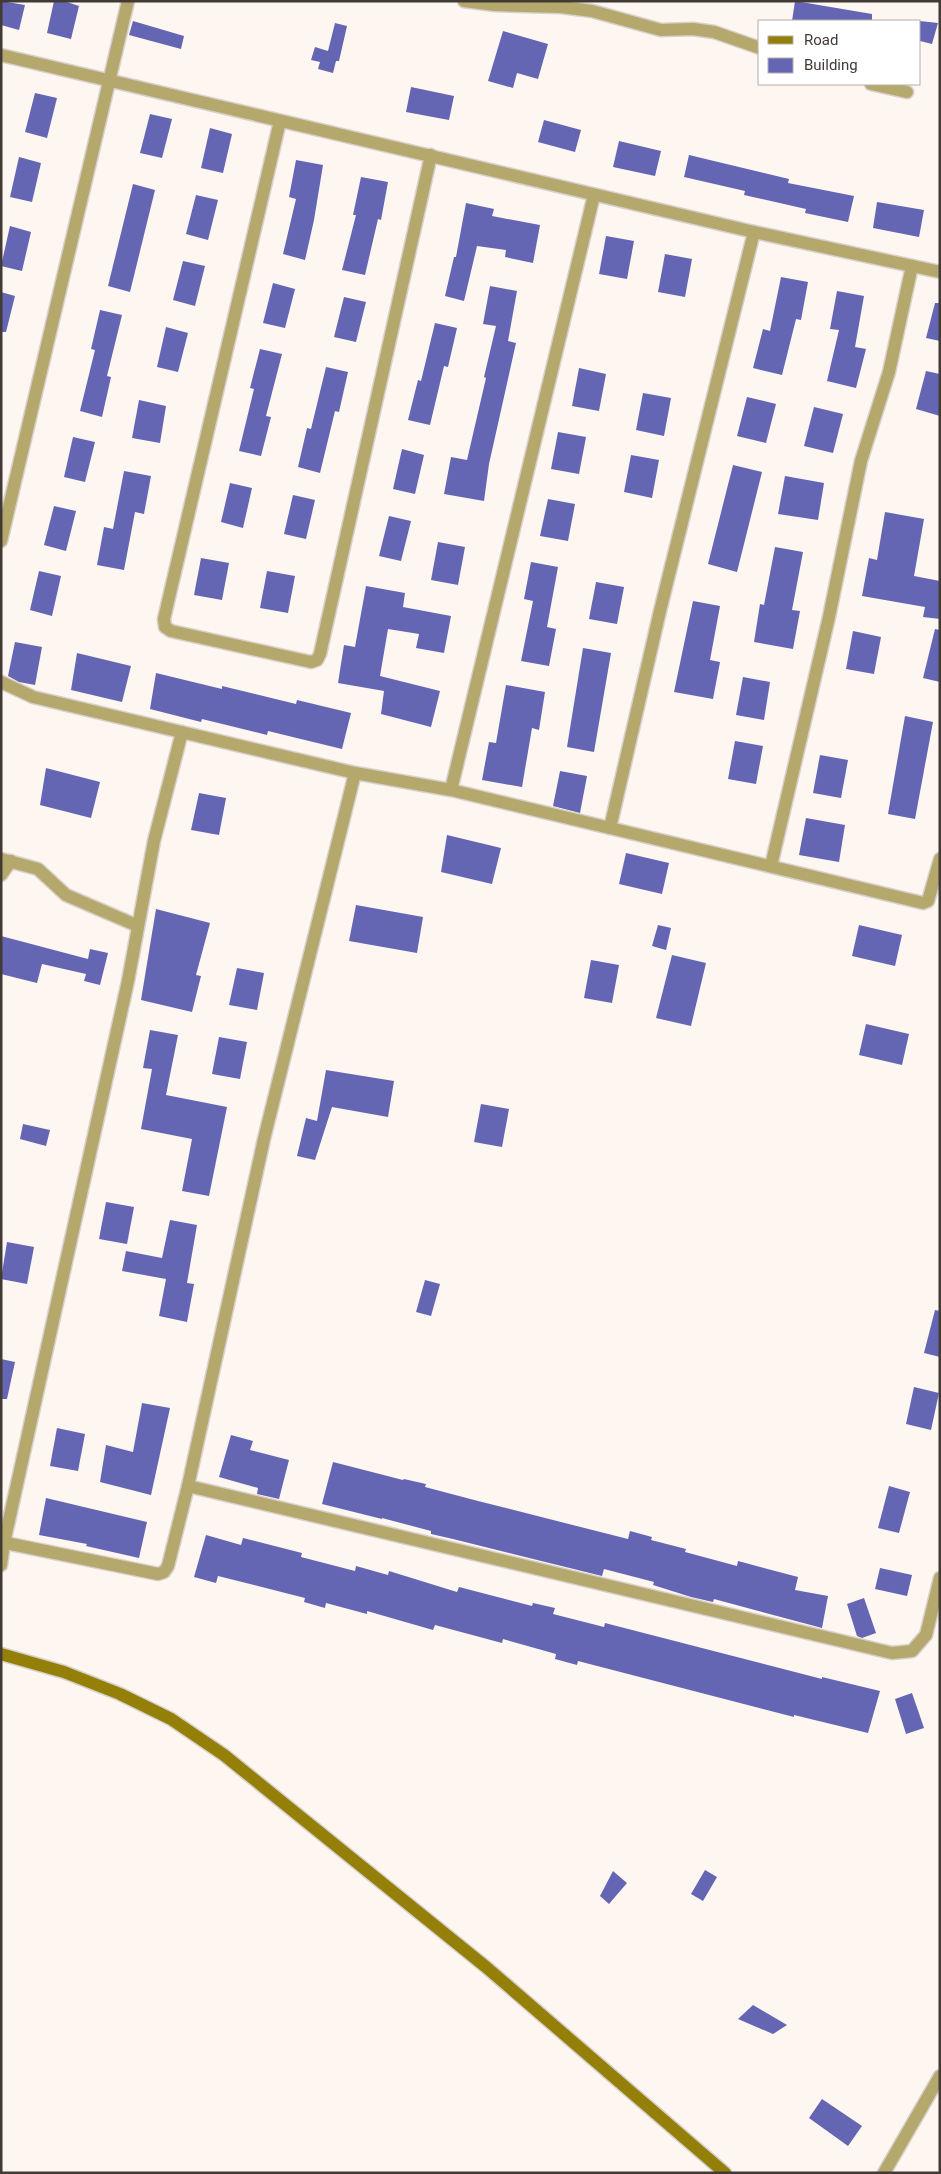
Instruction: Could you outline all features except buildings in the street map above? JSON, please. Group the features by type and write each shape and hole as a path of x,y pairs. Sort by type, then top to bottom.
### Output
{"street":[{"path":"1,541 128,1"},
{"path":"464,1 495,5 561,7 592,11 661,30 693,29 714,32 758,47"},
{"path":"1,54 594,195 940,272"},
{"path":"876,85 907,92"},
{"path":"280,121 164,619 165,626 171,632 310,662 316,660 320,654 430,155"},
{"path":"451,790 594,195"},
{"path":"610,828 660,612 754,232"},
{"path":"771,866 829,617 861,461 889,372 912,266"},
{"path":"1,682 33,696 182,732 355,772 451,790 923,903 928,901 931,894 940,859"},
{"path":"1,1565 3,1542 128,981 154,841 182,732"},
{"path":"3,1542 158,1574 164,1572 168,1566 188,1486 264,1139 355,772"},
{"path":"1,875 6,860 38,869 66,895 138,926"},
{"path":"188,1486 892,1653 912,1651 926,1635 940,1578"},
{"path":"1,1654 64,1672 120,1694 171,1719 224,1755 486,1967 725,2173"},
{"path":"884,2173 940,2076"}]}
